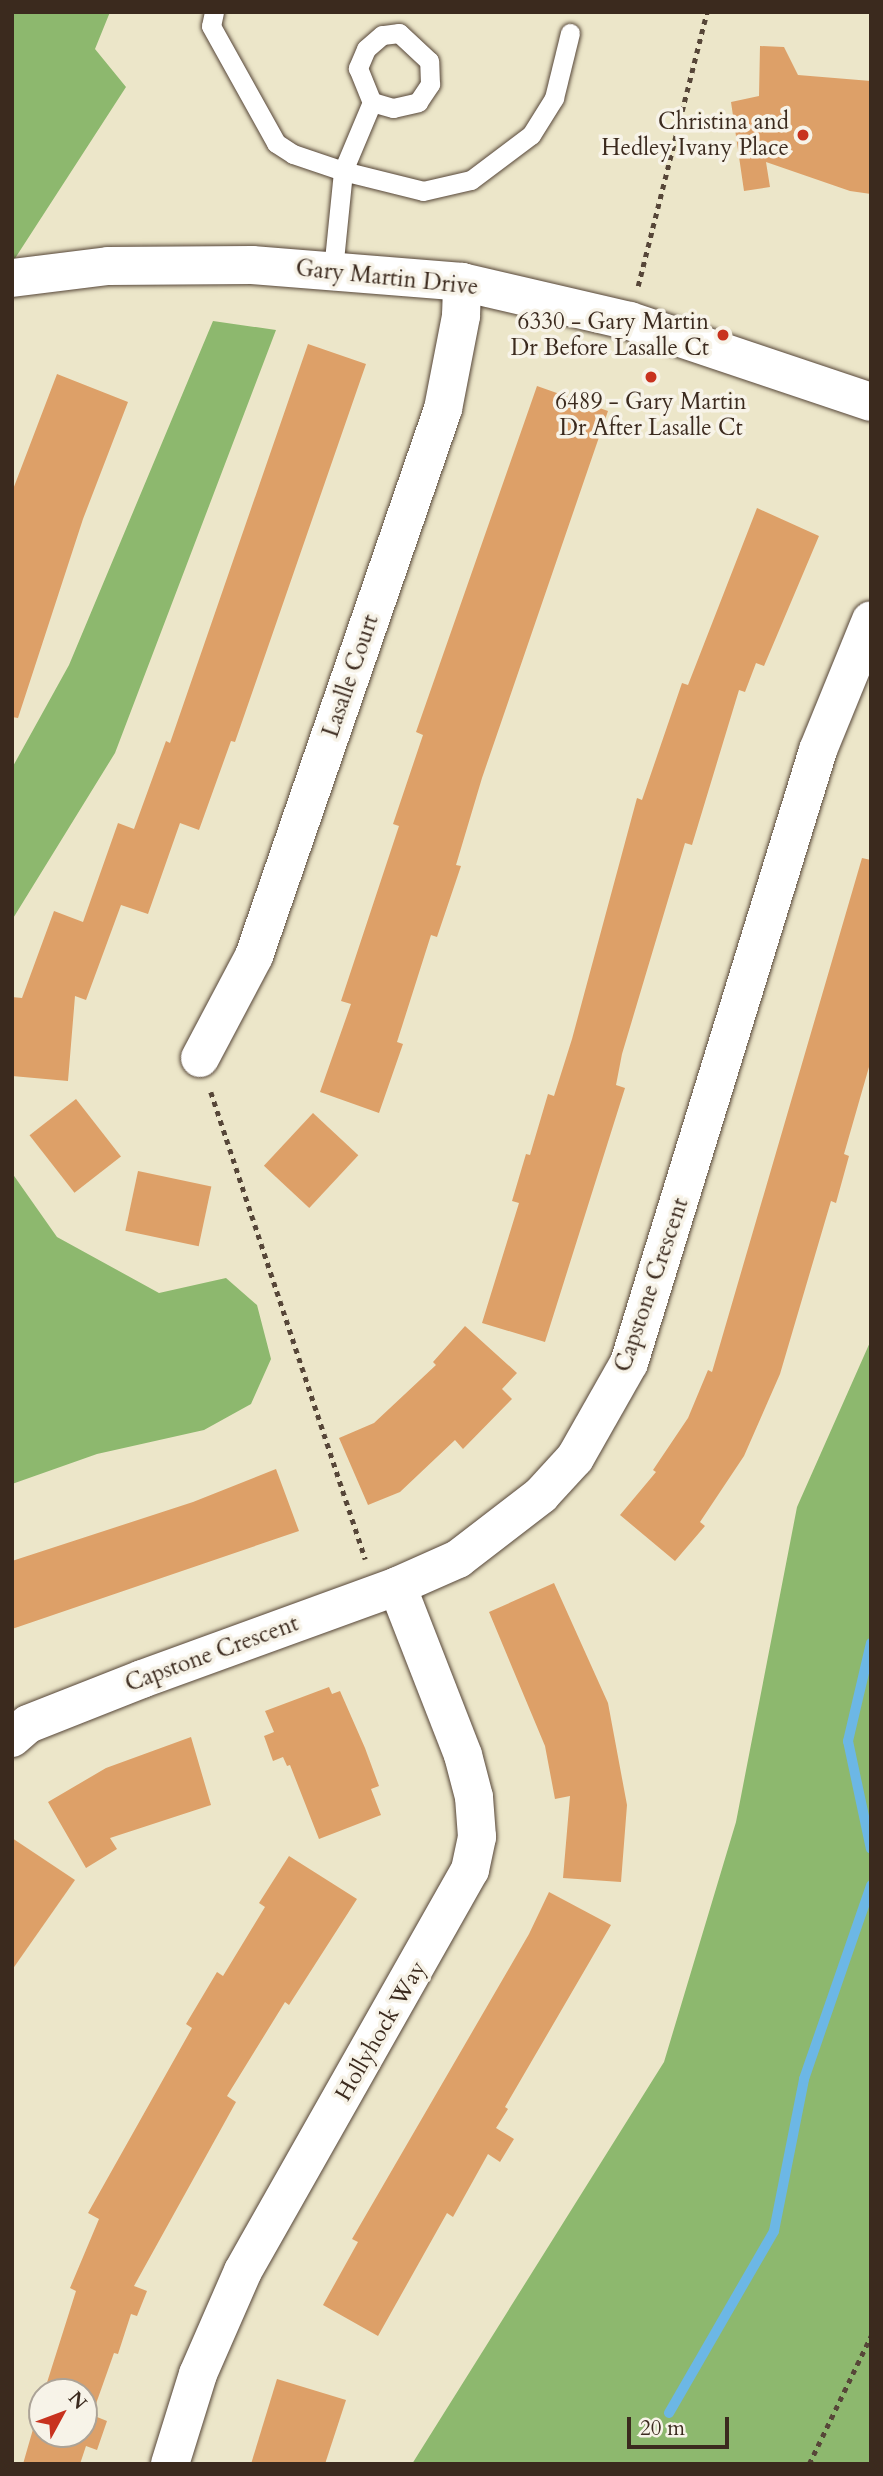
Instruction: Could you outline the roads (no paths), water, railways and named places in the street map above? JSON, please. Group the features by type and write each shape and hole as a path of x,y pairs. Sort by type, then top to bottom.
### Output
{"street":[{"name":"Gary Martin Drive","path":"12,278 108,266 252,265 462,282 630,321 871,402"},
{"name":"Lasalle Court","path":"200,1058 254,956 443,409 461,316 462,282"},
{"name":"Capstone Crescent","path":"12,1738 28,1724 142,1679 387,1590 458,1559 541,1494 575,1458 629,1363 818,750 871,620"},
{"name":"Hollyhock Way","path":"170,2464 198,2374 243,2271 470,1871 477,1837 474,1797 463,1755 387,1590"}],"lane":[{"path":"214,12 211,26 276,143 293,154 343,171 423,191 471,180 531,135 554,98 570,33"},
{"path":"333,270 343,171 372,103"}],"waterway":[{"path":"871,1643 848,1741 871,1849"},
{"path":"669,2413 774,2231 804,2079 871,1885"}],"place":[{"name":"Christina and Hedley Ivany Place","path":"803,135"},
{"name":"6330 - Gary Martin Dr Before Lasalle Ct","path":"723,335"},
{"name":"6489 - Gary Martin Dr After Lasalle Ct","path":"651,377"}]}
